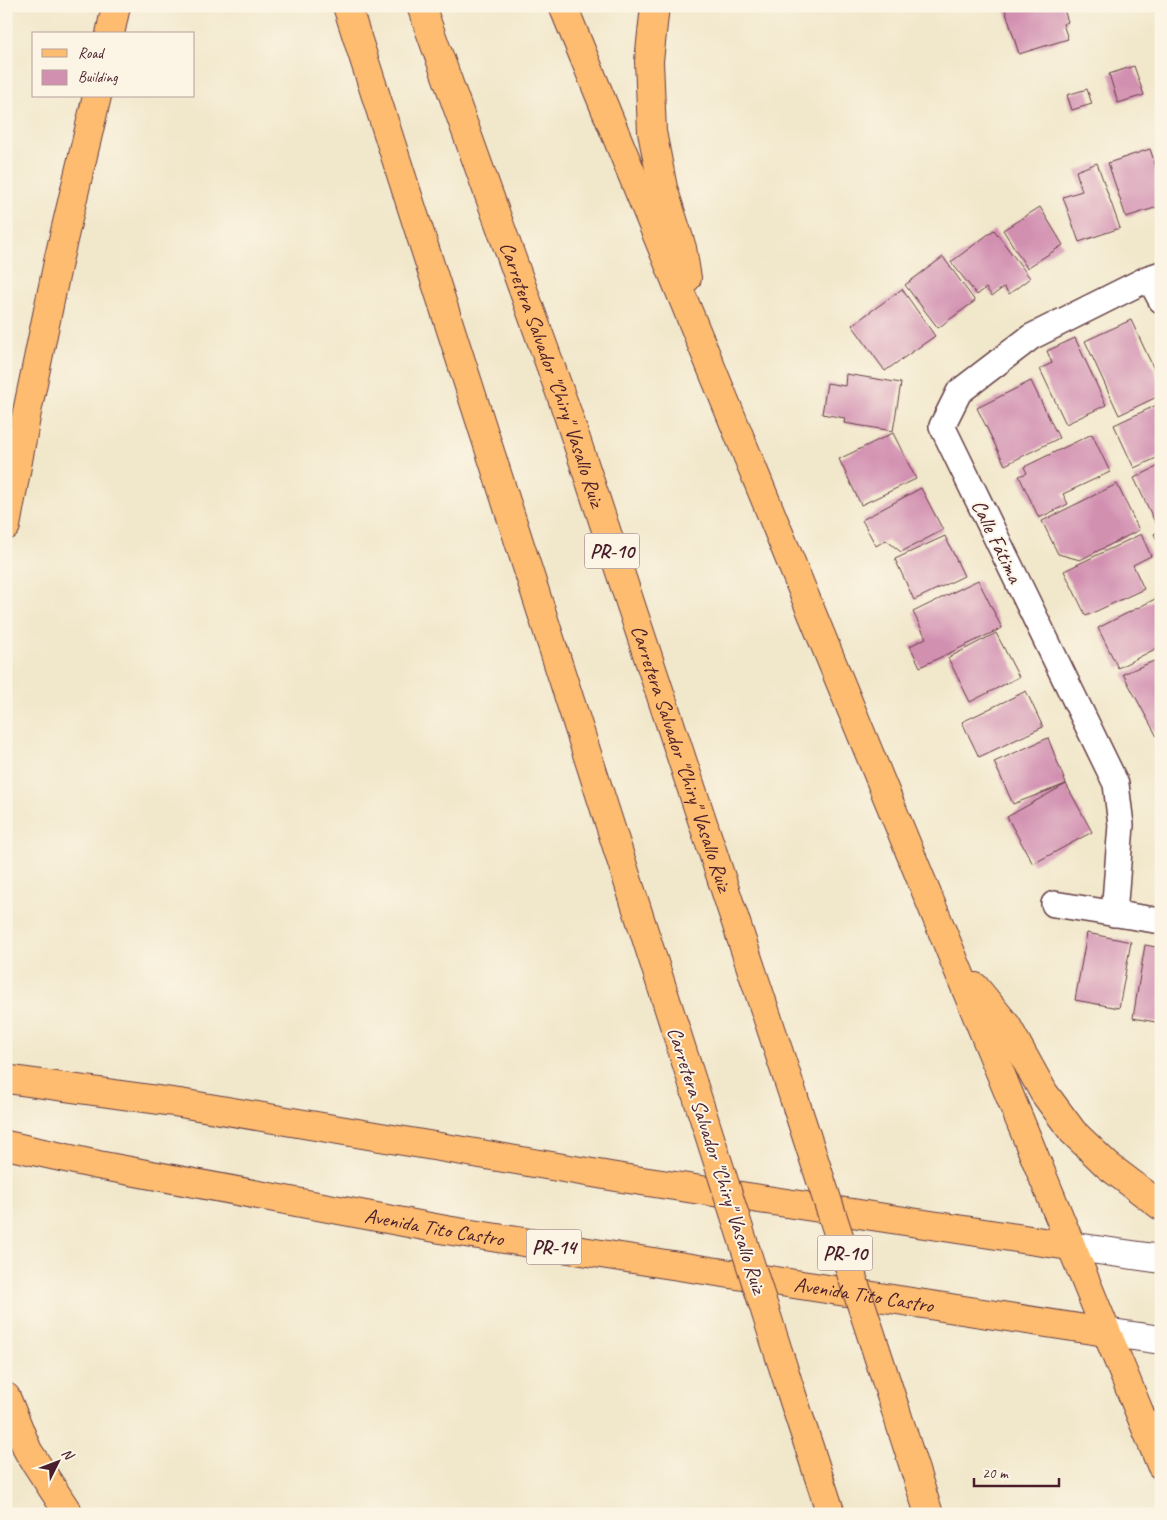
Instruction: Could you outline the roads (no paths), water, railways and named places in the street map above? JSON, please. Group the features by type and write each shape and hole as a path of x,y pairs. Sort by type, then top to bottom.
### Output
{"main road":[{"path":"110,32 116,6"},
{"name":"Carretera Salvador \"Chiry\" Vasallo Ruiz","path":"347,6 694,1084 830,1514"},
{"name":"Carretera Salvador \"Chiry\" Vasallo Ruiz","path":"422,6 567,412 794,1098 929,1514"},
{"path":"564,6 696,332 957,964 1104,1332 1161,1465"},
{"path":"655,6 648,61 652,132 662,188 682,248 696,332"},
{"path":"6,526 59,257 97,98"},
{"path":"957,964 1007,1026 1044,1093 1073,1132 1107,1165 1161,1206"},
{"path":"6,1079 180,1103 622,1178 1069,1246"},
{"name":"Avenida Tito Castro","path":"6,1145 98,1165 446,1230 1104,1332"},
{"path":"6,1397 28,1451 69,1514"}],"street":[{"path":"1155,276 1161,300"},
{"name":"Calle Fátima","path":"1114,914 1121,825 1116,784 942,426 959,392 1030,337 1155,276"},
{"path":"1054,904 1161,921"},
{"path":"1069,1246 1161,1260"},
{"name":"Avenida Tito Castro","path":"1104,1332 1161,1340"}]}
